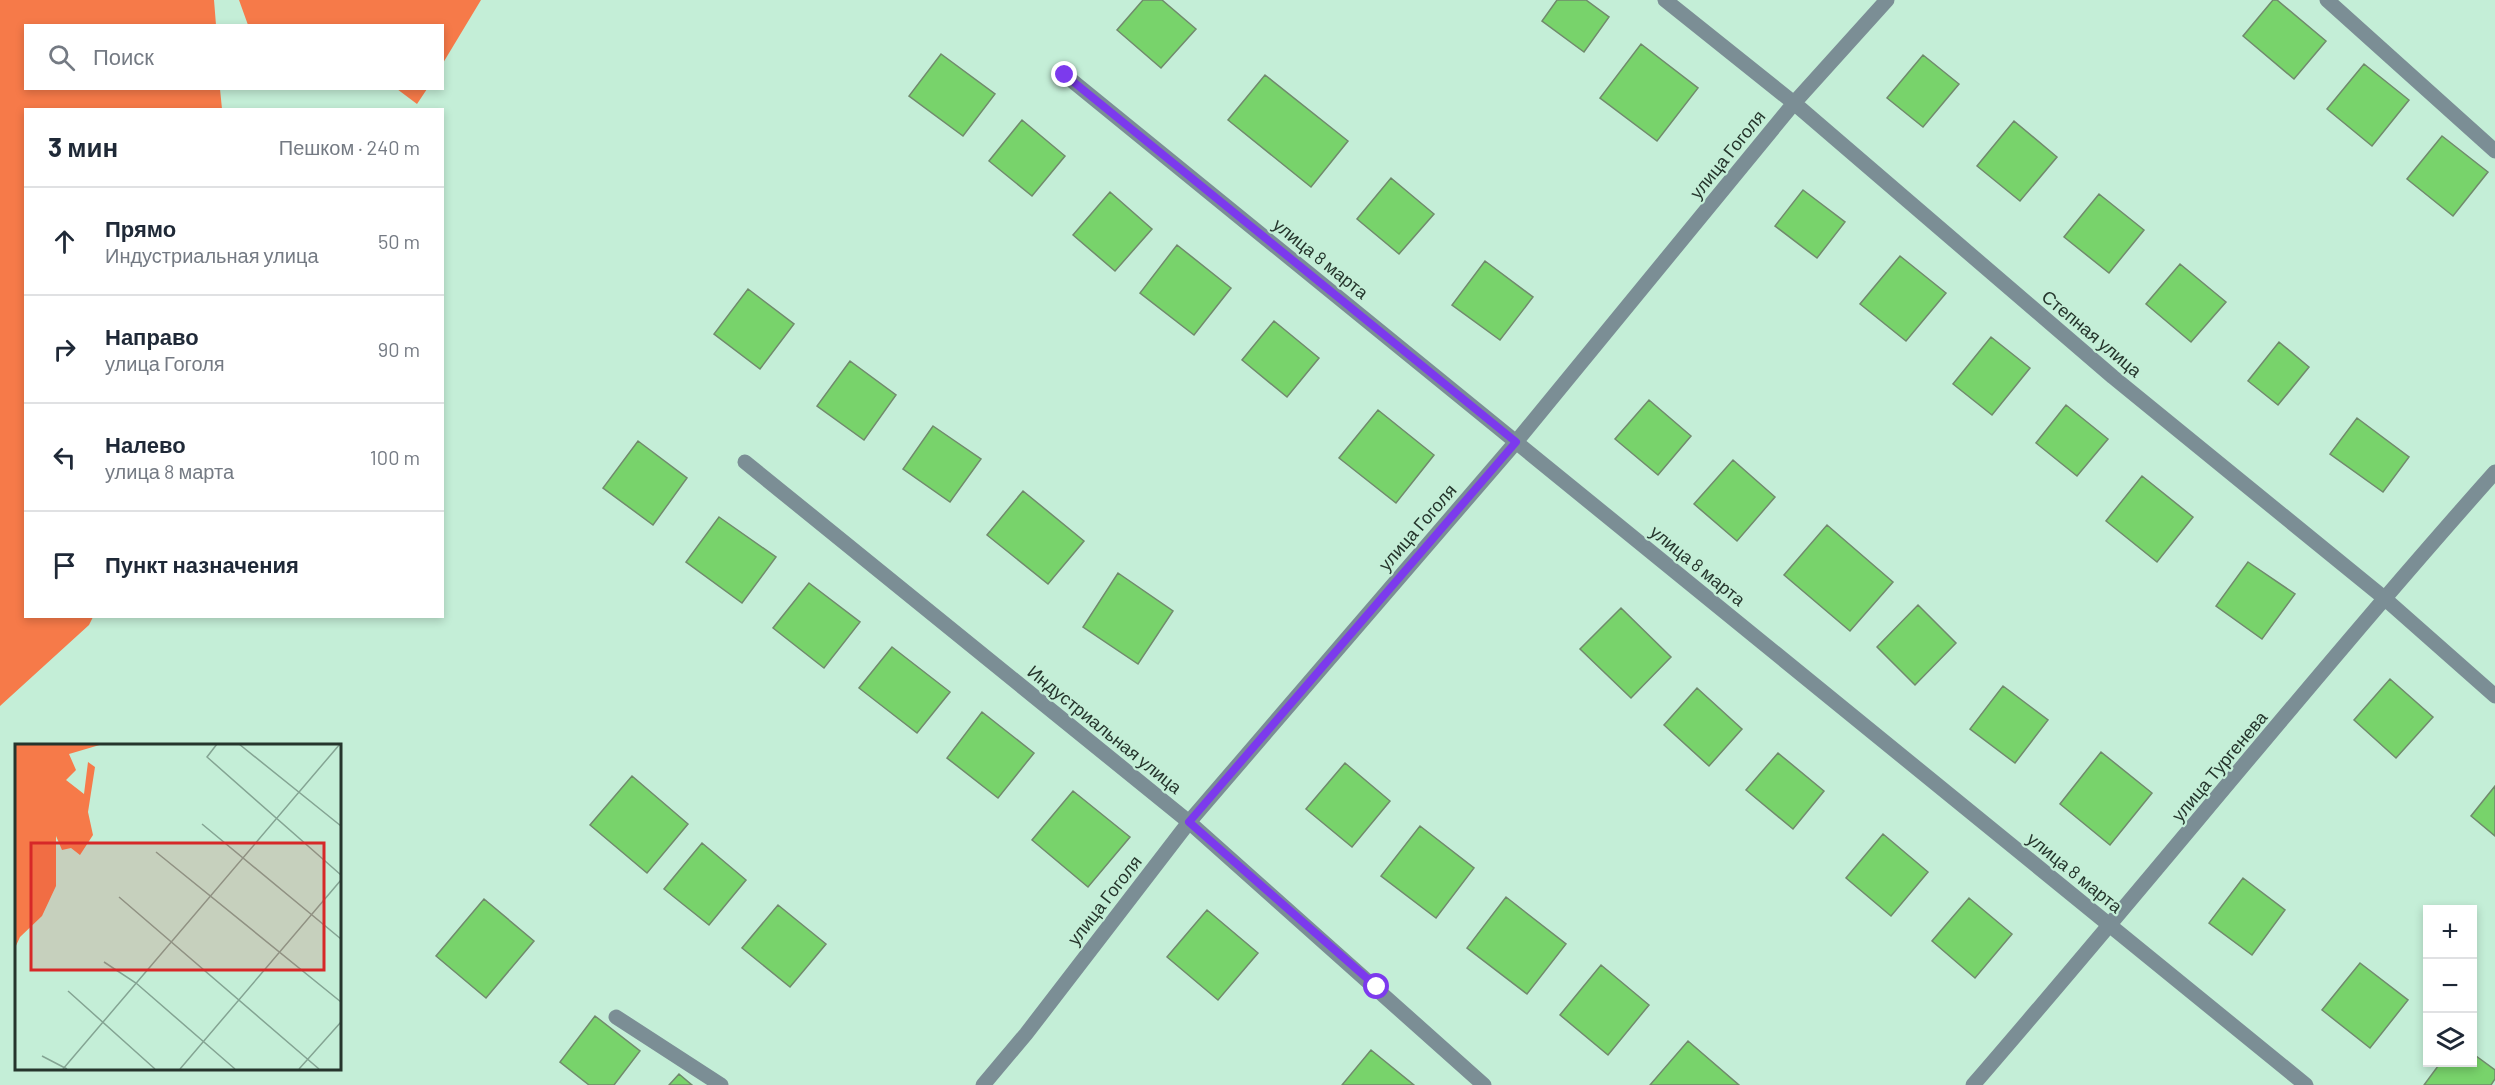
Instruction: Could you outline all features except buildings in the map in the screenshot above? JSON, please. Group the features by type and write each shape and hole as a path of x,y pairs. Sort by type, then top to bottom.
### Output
{"street":[{"name":"Степная улица","path":"1665,0 1794,103 2113,377 2383,597 2495,696"},
{"name":"улица Гоголя","path":"983,1085 1026,1034 1189,822 1516,442 1794,103 1887,0"},
{"path":"2327,0 2495,151"},
{"name":"улица 8 марта","path":"1065,75 2306,1085"},
{"name":"Индустриальная улица","path":"745,462 1189,822 1484,1085"},
{"name":"улица Тургенева","path":"1973,1085 2110,926 2383,597 2495,472"},
{"path":"616,1017 721,1085"}],"shaded area":[{"path":"0,0 214,0 216,24 24,24 24,90 220,90 222,108 24,108 24,618 92,618 89,625 0,706"},
{"path":"239,0 481,0 444,61 444,24 248,24"},
{"path":"398,90 426,90 417,104"}],"route":[{"path":"1065,75 1516,442 1189,822 1377,987"}]}
